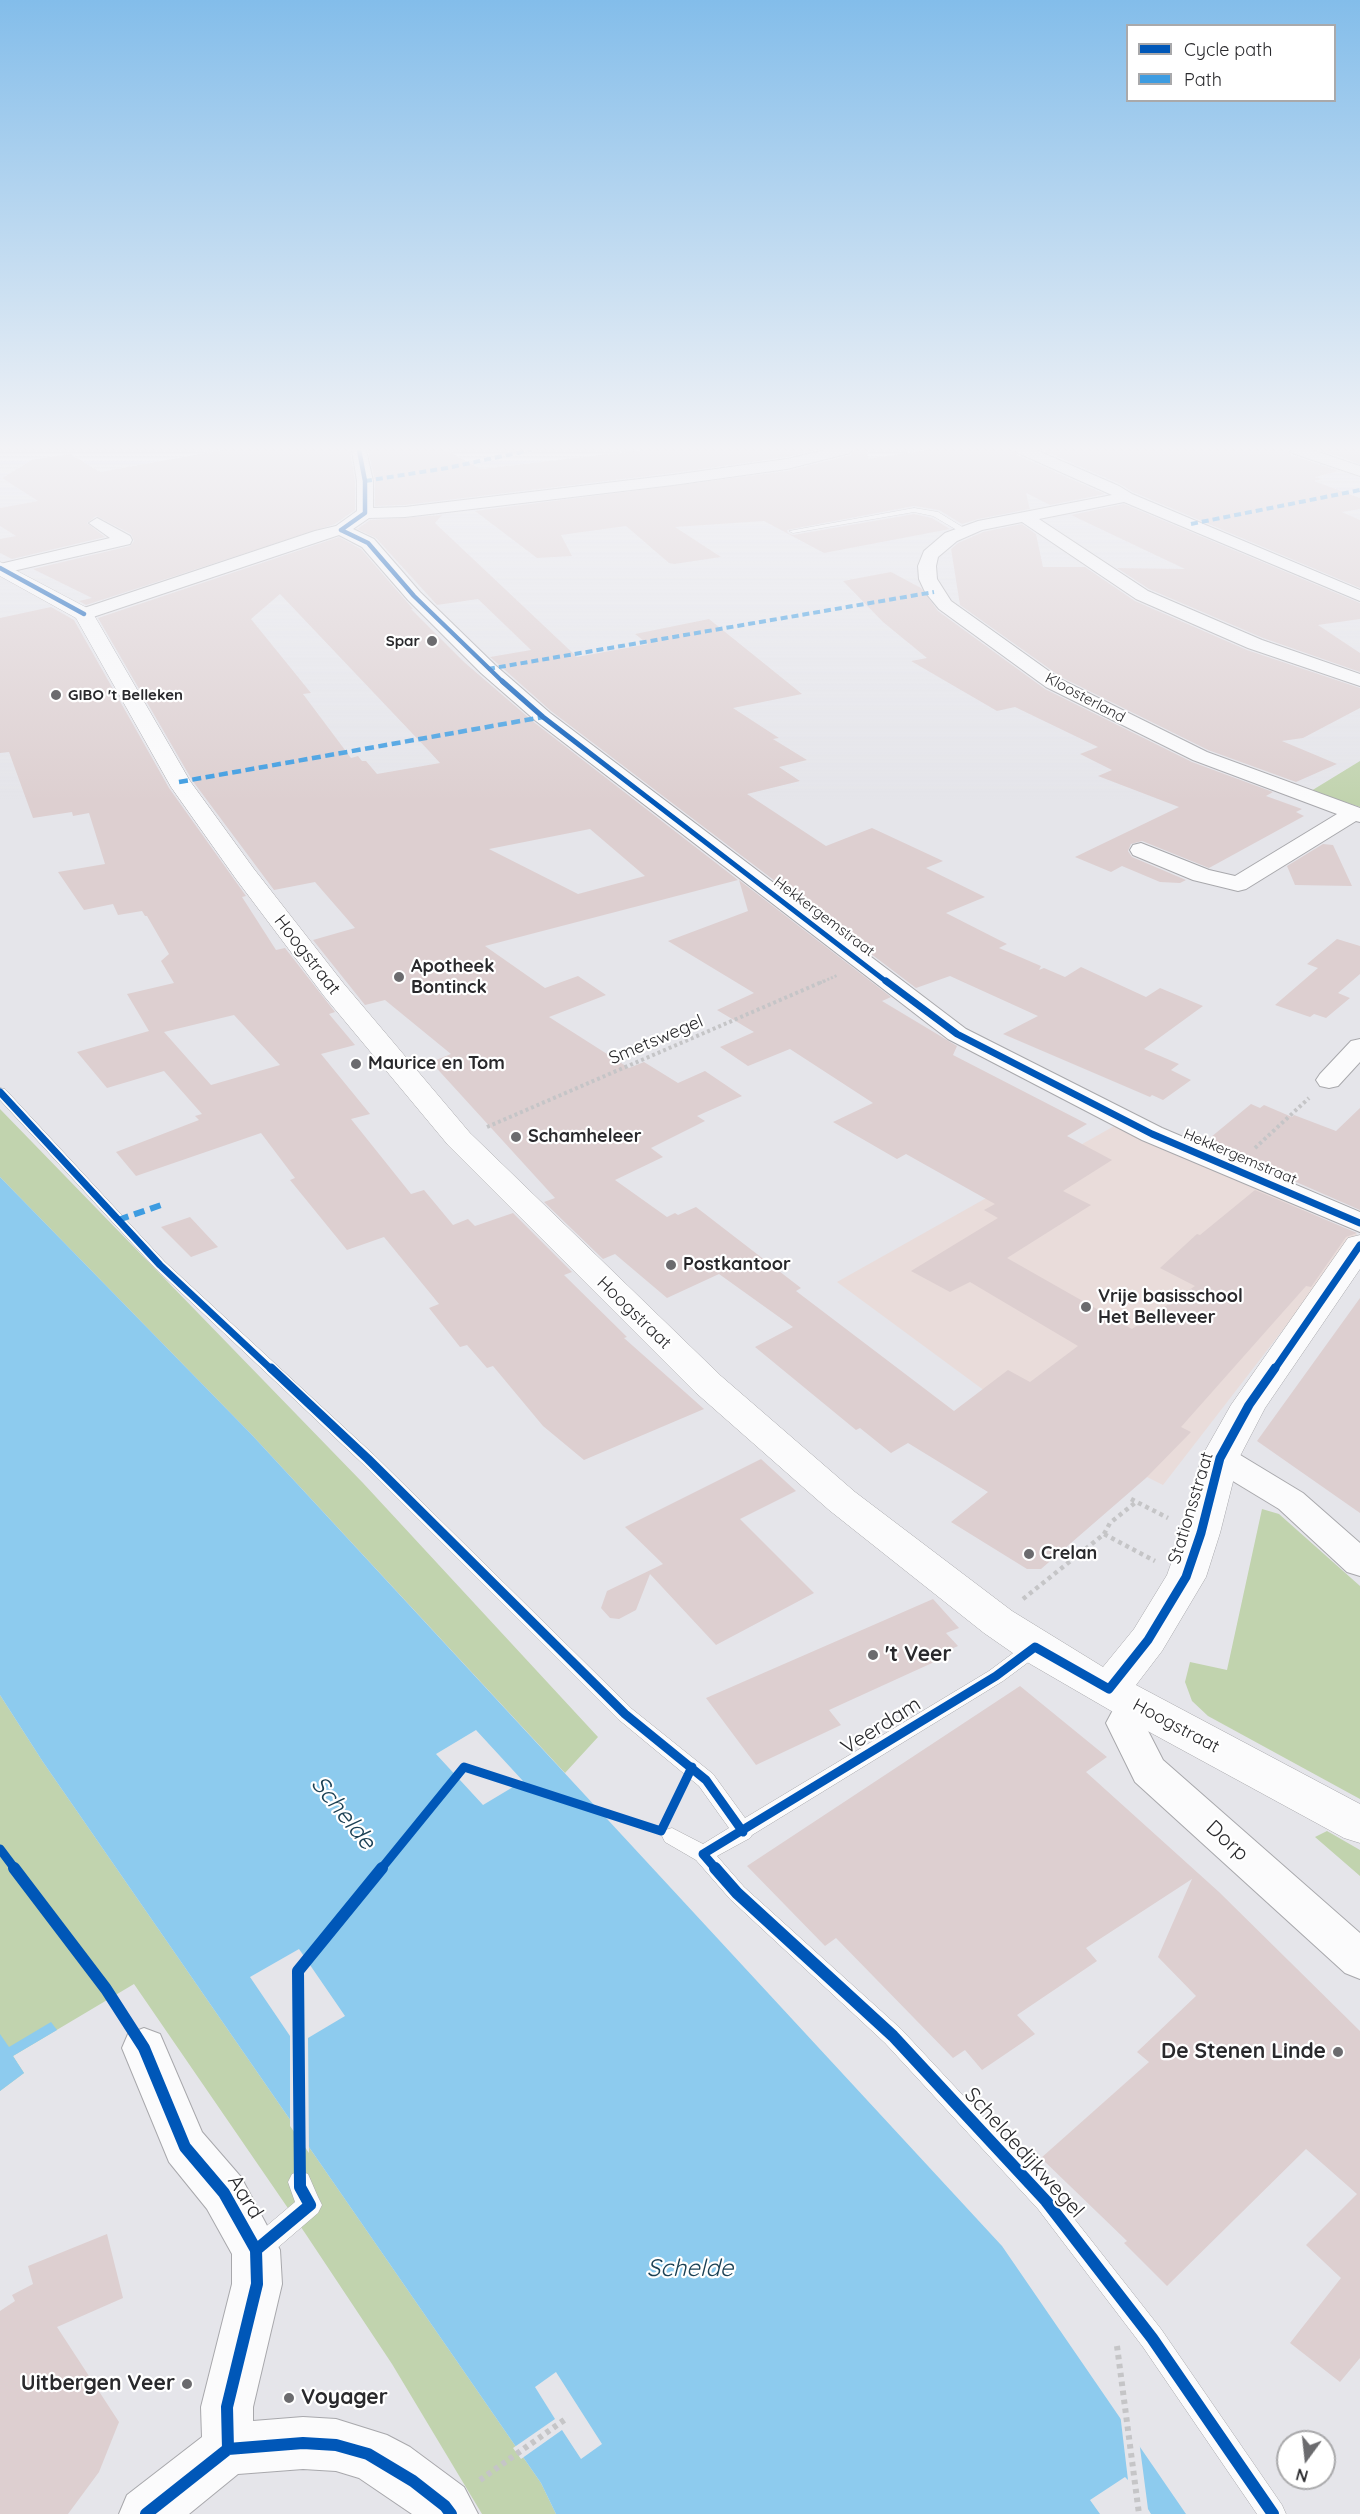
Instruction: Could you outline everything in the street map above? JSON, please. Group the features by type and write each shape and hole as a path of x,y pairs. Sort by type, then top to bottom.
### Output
{"main road":[{"path":"1,569 84,614"},
{"name":"Hoogstraat","path":"84,614 179,782 245,874 334,990 459,1139 602,1282 726,1399 842,1501 998,1622 1035,1647 1122,1697 1360,1825"},
{"name":"Stationsstraat","path":"1122,1697 1148,1640 1186,1577 1201,1533 1220,1458 1250,1405 1360,1245"}],"street":[{"path":"84,614 222,567"},
{"name":"Hekkergemstraat","path":"389,567 414,596 488,669 543,717 957,1034 1152,1134 1360,1223"},
{"name":"Kloosterland","path":"927,567 928,579 934,592 945,605 1053,683 1200,756 1357,814"},
{"path":"1098,567 1142,595 1255,644 1360,680"},
{"path":"1292,567 1360,596"},
{"name":"Kloosterland","path":"1142,850 1201,875 1238,884 1357,814"},
{"path":"1329,1080 1360,1047"},
{"path":"1220,1458 1291,1501 1360,1563"},
{"name":"Dorp","path":"1122,1697 1125,1722 1149,1771 1360,1960"},
{"name":"Aard","path":"144,2049 185,2147 224,2193 256,2250 257,2284 227,2407 228,2449"},
{"path":"146,2514 228,2449 303,2443 336,2445 368,2454 391,2466 448,2510"}],"lane":[{"path":"0,1092 160,1265 368,1459 542,1634 626,1714 706,1780 743,1832"},
{"name":"Veerdam","path":"703,1854 743,1832 996,1676 1035,1647"},
{"name":"Scheldedijkwegel","path":"667,1834 703,1854 737,1893 893,2036 1047,2201 1152,2338 1274,2514"},
{"path":"256,2250 310,2205 300,2187 300,2182"}],"path":[{"path":"1233,1169 1329,1080"},
{"path":"1024,1598 1104,1534 1110,1523 1133,1500 1160,1514"},
{"path":"1104,1534 1186,1577"},
{"path":"464,1767 667,1834"},
{"path":"298,1971 300,2182"},
{"path":"1119,2348 1139,2514"},
{"path":"448,2510 567,2418"}],"shaded area":[{"name":"Vrije basisschool Het Belleveer","path":"1116,1125 1357,1234 1163,1485 1008,1408 837,1282"}],"green space":[{"path":"1360,761 1360,807 1311,791"},
{"path":"0,1109 363,1483 598,1737 565,1773 252,1435 0,1177"},
{"path":"1262,1509 1279,1514 1360,1586 1360,1799 1208,1716 1192,1701 1185,1682 1190,1662 1227,1670"},
{"path":"0,1695 43,1762 541,2483 556,2514 482,2514 392,2364 134,1984 13,2056 24,2073 0,2091"},
{"path":"1327,1831 1360,1850 1360,1876 1315,1837"}],"water":[{"name":"Schelde","path":"0,1177 252,1435 1002,2246 1186,2514 556,2514 541,2483 43,1762 0,1695"},
{"path":"51,2022 57,2030 13,2056 24,2073 0,2091 0,2034 9,2047"}],"pier":[{"path":"476,1730 523,1781 483,1805 436,1754"},
{"path":"299,1949 345,2016 308,2038 309,2153 290,2126 290,2036 250,1977"},
{"path":"556,2372 602,2444 581,2459 562,2430 521,2459 513,2448 555,2419 535,2387"},
{"path":"1120,2413 1139,2440 1148,2509 1151,2514 1100,2514 1090,2500 1125,2477 1128,2480"}],"building":[{"path":"202,567 86,605 79,601 92,598 33,569"},
{"path":"249,567 377,567 413,609 411,609 464,662 535,723 738,880 485,946 545,988 578,976 606,995 549,1017 629,1068 644,1062 678,1083 705,1071 742,1096 697,1116 705,1121 651,1148 663,1157 615,1180 667,1217 696,1207 801,1288 796,1291 954,1411 1008,1370 1030,1382 1078,1346 970,1282 950,1292 911,1271 998,1218 984,1210 995,1204 906,1154 897,1159 833,1122 873,1103 790,1049 748,1066 720,1047 754,1032 717,1010 754,993 668,941 748,911 739,880 891,997 882,1001 957,1046 953,1055 1087,1124 1067,1136 1112,1160 1063,1191 1091,1205 1007,1258 1132,1329 1195,1286 1160,1268 1197,1234 1200,1235 1255,1190 1357,1233 1346,1237 1311,1287 1306,1286 1181,1427 1191,1432 1146,1478 1041,1569 1027,1569 951,1522 988,1492 908,1443 891,1453 860,1428 856,1430 755,1347 793,1327 719,1274 667,1298 615,1254 603,1259 544,1202 555,1198 431,1062 451,1054 385,1000 365,1005 313,940 355,928 315,882 274,890 192,780 98,618","holes":["280,594 440,763 377,774 366,761 362,761 358,756 351,758 303,694 311,693 251,619","590,829 645,876 578,894 489,849"]},
{"path":"403,567 482,567 577,657 648,644 635,634 709,619 802,694 733,708 779,738 773,739 807,760 779,767 800,781 747,794 826,846 872,828 943,861 926,868 985,897 946,913 1007,944 999,948 1041,966 1039,970 1044,968 1065,977 1081,967 1146,997 1160,988 1203,1006 1144,1049 1179,1064 1171,1070 1191,1080 1163,1100 1152,1095 1150,1097 1003,1034 1038,1016 950,976 916,988 551,711 490,657 531,650 478,599 437,605"},
{"path":"954,567 1085,567 1135,601 1247,650 1360,688 1360,708 1303,738 1282,741 1337,764 1296,782 1208,750 1061,677 960,605"},
{"path":"1181,567 1275,567 1360,603 1360,619 1318,625 1360,653 1360,672 1263,638 1149,589 1117,568 1185,569"},
{"path":"1311,567 1360,567 1360,588"},
{"path":"891,572 921,588 938,611 1045,689 1192,762 1273,792 1266,796 1302,809 1296,812 1304,816 1209,868 1142,841 1131,844 1128,851 1132,857 1186,880 1180,883 1160,882 1122,866 1111,872 1075,857 1179,807 1098,776 1112,770 1080,754 1098,747 1015,707 997,711 911,661 927,658 883,622 843,581"},
{"path":"51,607 74,620 169,788 246,896 242,897 276,950 285,948 335,1012 329,1014 355,1045 321,1054 370,1114 351,1119 411,1194 424,1190 453,1225 468,1219 475,1226 513,1213 572,1272 564,1275 627,1337 624,1338 704,1409 584,1460 543,1426 493,1366 487,1368 467,1345 460,1347 429,1308 439,1304 384,1237 347,1250 290,1180 295,1178 261,1133 136,1176 116,1152 199,1120 195,1116 202,1114 164,1071 107,1088 77,1052 149,1031 127,994 174,983 161,961 169,954 142,911 118,915 113,904 84,910 58,872 105,864 89,813 73,816 72,812 33,818 9,752 0,753 0,618","holes":["234,1015 280,1065 211,1085 164,1032"]},
{"path":"1323,844 1333,845 1352,886 1295,885 1287,866"},
{"path":"1337,939 1360,946 1360,974 1338,993 1350,998 1326,1018 1314,1014 1310,1017 1275,1005 1318,968 1307,964"},
{"path":"1251,1104 1260,1108 1264,1105 1336,1131 1360,1108 1360,1210 1205,1142"},
{"path":"190,1217 218,1247 191,1257 161,1227"},
{"path":"1360,1298 1360,1513 1257,1441"},
{"path":"761,1459 796,1491 740,1519 814,1593 716,1645 650,1574 636,1610 619,1619 610,1618 601,1608 607,1591 663,1564 625,1527"},
{"path":"933,1599 959,1628 946,1633 958,1646 940,1654 943,1658 829,1710 841,1725 756,1765 706,1698"},
{"path":"1020,1686 1107,1757 1086,1772 1219,1892 1360,2031 1360,2358 1340,2382 1290,2343 1341,2278 1306,2245 1357,2194 1306,2149 1167,2286 1124,2243 1127,2241 1041,2158 1149,2062 1137,2052 1196,1996 1158,1957 1192,1879 1086,1948 1097,1961 1017,2015 1035,2034 982,2070 965,2050 953,2058 836,1938 825,1946 747,1866"},
{"path":"107,2234 123,2298 57,2327 119,2422 99,2472 68,2514 0,2514 0,2311 15,2301 12,2295 33,2284 28,2266"}],"ferry route":[{"path":"381,1869 464,1767"},
{"path":"298,1971 382,1868"}],"marked path":[{"path":"488,669 934,592"},
{"path":"179,782 543,717"},
{"path":"118,1220 164,1204"}],"cycle path":[{"path":"389,567 414,596 488,669 543,717 957,1034 1152,1134 1360,1223"},
{"path":"0,568 84,614"},
{"path":"0,1092 160,1265 368,1459 625,1714 706,1780 743,1832"},
{"path":"1273,2514 1152,2338 1046,2201 893,2036 737,1893 703,1854 996,1676 1035,1647 1109,1689 1148,1640 1186,1577 1201,1533 1220,1458 1249,1405 1360,1245"},
{"path":"256,2250 310,2205 300,2187 298,1971 464,1767 661,1831 692,1767"},
{"path":"0,1849 106,1989 144,2048 185,2147 224,2193 256,2250 257,2284 227,2407 228,2449"},
{"path":"146,2514 228,2449 303,2443 336,2445 368,2454 413,2481 445,2506 451,2514"}],"place":[{"name":"Spar","path":"432,641"},
{"name":"GIBO 't Belleken","path":"56,695"},
{"name":"Apotheek Bontinck","path":"399,977"},
{"name":"Maurice en Tom","path":"356,1064"},
{"name":"Schamheleer","path":"516,1137"},
{"name":"Postkantoor","path":"671,1265"},
{"name":"Vrije basisschool Het Belleveer","path":"1086,1307"},
{"name":"Crelan","path":"1029,1554"},
{"name":"'t Veer","path":"873,1655"},
{"name":"De Stenen Linde","path":"1338,2052"},
{"name":"Uitbergen Veer","path":"187,2384"},
{"name":"Voyager","path":"289,2398"}]}
